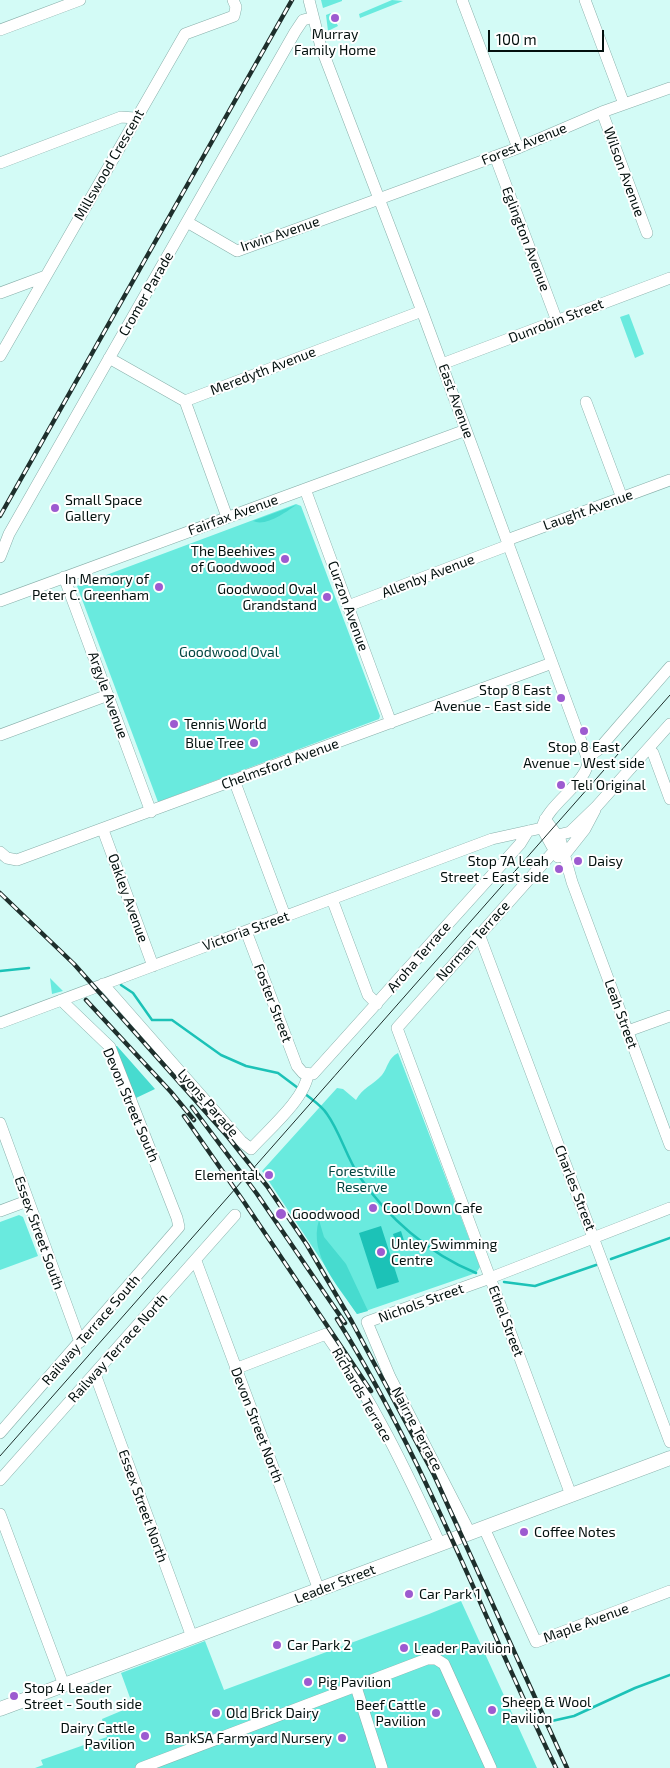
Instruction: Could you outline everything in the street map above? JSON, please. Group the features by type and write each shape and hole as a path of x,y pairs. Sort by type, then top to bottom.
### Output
{"main road":[{"name":"Leader Street","path":"0,1709 670,1458"}],"street":[{"path":"0,30 80,0"},
{"name":"Millswood Crescent","path":"0,356 135,118 185,34 234,16 236,7 233,0"},
{"name":"East Avenue","path":"308,0 309,22 321,46"},
{"name":"East Avenue","path":"308,0 321,46 442,364 587,758"},
{"path":"462,0 518,148"},
{"path":"585,0 624,104"},
{"name":"Cromer Parade","path":"0,557 9,534 294,32 309,22"},
{"name":"Forest Avenue","path":"378,200 518,148 602,112 670,88"},
{"name":"Wilson Avenue","path":"602,112 647,233"},
{"path":"0,163 121,117 135,118"},
{"name":"Eglington Avenue","path":"495,156 557,321"},
{"name":"Irwin Avenue","path":"187,222 237,251 378,200"},
{"path":"0,293 46,276"},
{"name":"Dunrobin Street","path":"442,364 670,278"},
{"name":"Meredyth Avenue","path":"185,401 422,311"},
{"path":"109,358 185,401 227,517"},
{"path":"586,402 622,498"},
{"name":"Fairfax Avenue","path":"0,601 466,430"},
{"name":"Laught Avenue","path":"508,543 670,480"},
{"name":"Curzon Avenue","path":"305,489 391,723"},
{"name":"Allenby Avenue","path":"348,606 508,543"},
{"name":"Argyle Avenue","path":"64,577 151,812"},
{"name":"Chelmsford Avenue","path":"4,855 17,860 103,830 552,663"},
{"path":"544,824 584,773 588,764 587,758 598,750 670,667"},
{"path":"0,735 108,695"},
{"name":"Norman Terrace","path":"558,835 570,832 597,806 670,724"},
{"path":"648,749 653,753 670,799"},
{"path":"234,780 285,916"},
{"name":"Norman Terrace","path":"398,1034 397,1028 400,1022 479,934 585,829 597,806"},
{"name":"Victoria Street","path":"492,840 528,831 544,824"},
{"name":"Victoria Street","path":"0,1023 492,840 523,825 544,824"},
{"name":"Leah Street","path":"544,824 558,835 560,852"},
{"name":"Leah Street","path":"544,824 560,852 572,882 670,1145"},
{"name":"Oakley Avenue","path":"103,830 154,966"},
{"name":"Aroha Terrace","path":"306,1077 317,1071 516,847 528,831"},
{"path":"332,899 368,996 377,1004"},
{"name":"Foster Street","path":"246,931 296,1066 306,1077"},
{"name":"Charles Street","path":"479,934 670,1442"},
{"name":"Lyons Parade","path":"104,984 241,1141 251,1149 298,1097 306,1077"},
{"name":"Devon Street South","path":"61,1000 110,1047 179,1225"},
{"path":"628,1031 670,1016"},
{"name":"Ethel Street","path":"398,1034 571,1495"},
{"name":"Essex Street South","path":"0,1123 80,1342"},
{"path":"0,1211 27,1201"},
{"name":"Nichols Street","path":"367,1322 490,1278 670,1208"},
{"name":"Railway Terrace North","path":"0,1480 235,1215"},
{"name":"Railway Terrace South","path":"0,1433 175,1234 179,1225"},
{"name":"Devon Street North","path":"196,1261 319,1590"},
{"name":"Nairne Terrace","path":"367,1322 390,1377 470,1533"},
{"name":"Richards Terrace","path":"235,1369 326,1334 347,1364 375,1413 440,1544"},
{"name":"Essex Street North","path":"94,1374 192,1637"},
{"path":"0,1514 64,1685"},
{"name":"Maple Avenue","path":"484,1528 536,1642 670,1592"},
{"path":"141,1768 427,1659 436,1659 444,1664 491,1768"},
{"path":"356,1687 382,1768"}],"green space":[{"path":"321,0 342,0 342,1 323,8"},
{"path":"392,0 403,1 360,18 359,14"},
{"path":"331,13 338,26 328,31 326,15"},
{"path":"629,314 644,354 635,358 620,317"},
{"name":"Goodwood Oval","path":"296,504 301,506 380,716 379,719 158,802 77,586"},
{"path":"50,978 63,991 52,994"},
{"name":"Forestville Reserve","path":"398,1053 480,1267 476,1273 357,1314 262,1171 337,1088 343,1089 356,1100 361,1092 382,1075 390,1060"},
{"path":"19,1215 23,1217 38,1256 0,1270 0,1222"},
{"path":"461,1601 537,1768 35,1768 43,1765 41,1760 107,1737 102,1719 133,1706 121,1673 205,1641 224,1690"}],"shaded area":[{"path":"296,505 270,520 264,522 253,521"},
{"path":"114,1046 117,1046 155,1089 136,1098"},
{"path":"319,1220 324,1237 346,1264 368,1311 357,1314 327,1270 318,1246"},
{"path":"381,1226 399,1282 377,1289 359,1233"},
{"path":"401,1231 406,1247 398,1250 393,1234"}],"waterway":[{"path":"0,971 29,968"},
{"path":"121,985 133,993 152,1020 172,1020 221,1055 246,1066 278,1073 298,1088"},
{"path":"304,1093 327,1114 336,1128 359,1176 382,1206 410,1233 426,1245 442,1256 476,1273"},
{"path":"611,1259 670,1238"},
{"path":"504,1282 535,1286 596,1265"},
{"path":"543,1723 574,1716 635,1688 670,1675"}],"tram line":[{"path":"0,1456 670,695"}],"railway":[{"path":"0,516 292,0"},
{"path":"0,893 74,964 228,1137 267,1186 307,1245 352,1322 434,1475 567,1768"},
{"path":"86,1000 171,1092 194,1120"},
{"path":"192,1107 257,1194 345,1323"},
{"path":"184,1116 371,1391"},
{"path":"337,1319 369,1373 426,1484 556,1768"}],"place":[{"name":"Murray Family Home","path":"335,18"},
{"name":"Small Space Gallery","path":"55,508"},
{"name":"The Beehives of Goodwood","path":"285,559"},
{"name":"In Memory of Peter C. Greenham","path":"159,587"},
{"name":"Goodwood Oval Grandstand","path":"327,597"},
{"name":"Stop 8 East Avenue - East side","path":"561,698"},
{"name":"Tennis World","path":"174,724"},
{"name":"Stop 8 East Avenue - West side","path":"584,731"},
{"name":"Blue Tree","path":"254,743"},
{"name":"Teli Original","path":"561,785"},
{"name":"Daisy","path":"578,861"},
{"name":"Stop 7A Leah Street - East side","path":"559,869"},
{"name":"Elemental","path":"269,1175"},
{"name":"Cool Down Cafe","path":"373,1208"},
{"name":"Goodwood","path":"281,1214"},
{"name":"Unley Swimming Centre","path":"381,1252"},
{"name":"Coffee Notes","path":"524,1532"},
{"name":"Car Park 1","path":"409,1594"},
{"name":"Car Park 2","path":"277,1645"},
{"name":"Leader Pavilion","path":"404,1648"},
{"name":"Pig Pavilion","path":"308,1682"},
{"name":"Stop 4 Leader Street - South side","path":"14,1696"},
{"name":"Sheep & Wool Pavilion","path":"492,1710"},
{"name":"Old Brick Dairy","path":"216,1713"},
{"name":"Beef Cattle Pavilion","path":"436,1713"},
{"name":"Dairy Cattle Pavilion","path":"145,1736"},
{"name":"BankSA Farmyard Nursery","path":"342,1738"}]}
